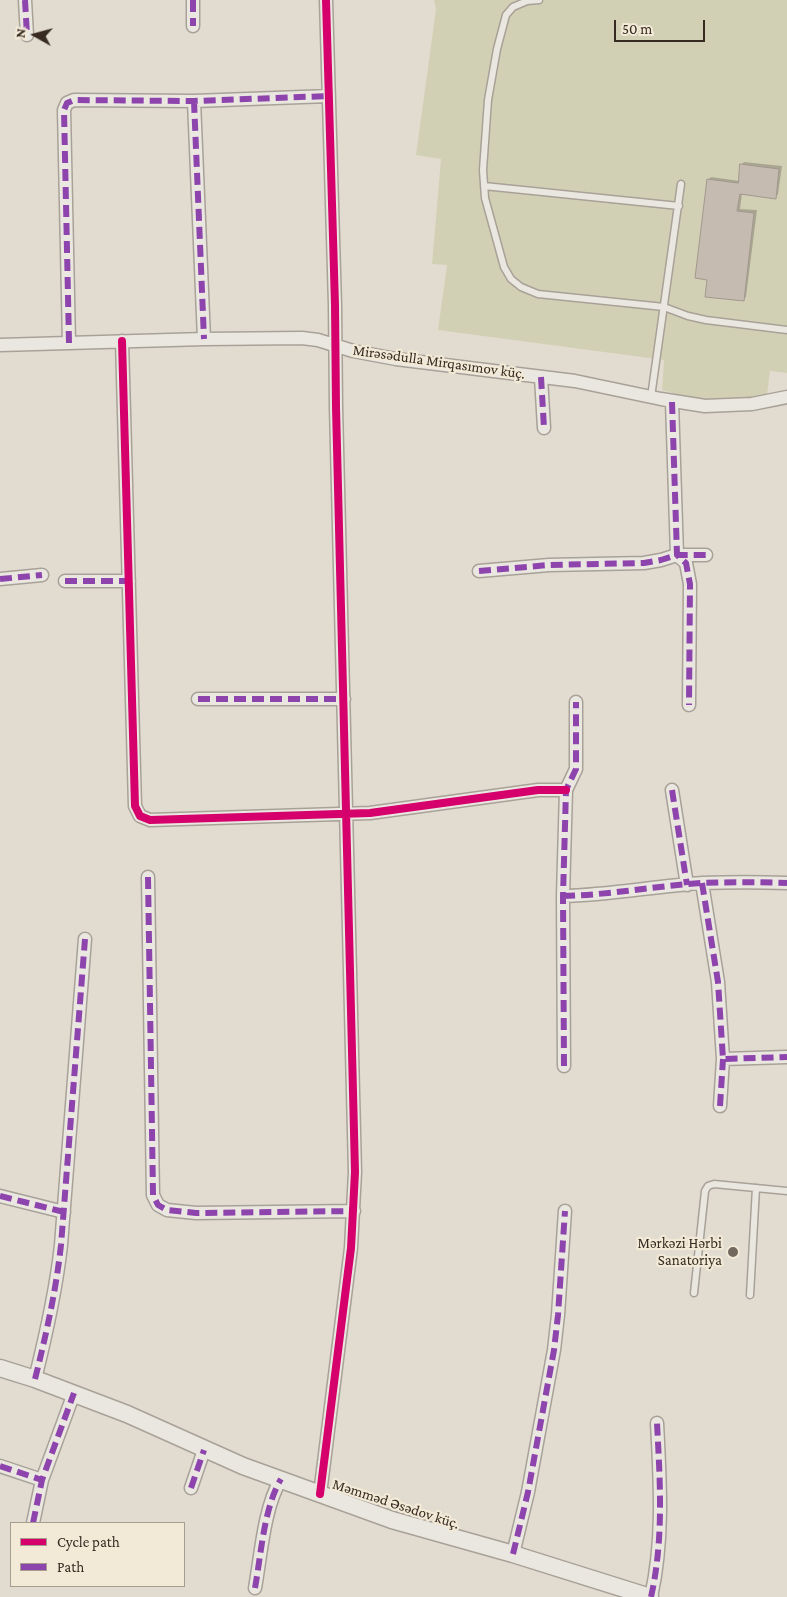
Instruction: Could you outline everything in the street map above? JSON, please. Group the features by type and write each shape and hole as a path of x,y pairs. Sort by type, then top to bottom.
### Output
{"street":[{"path":"25,0 27,35"},
{"path":"193,0 193,26"},
{"path":"320,1494 351,1248 355,1172 330,96 326,0"},
{"path":"69,343 64,110 67,103 74,100 194,101 330,96"},
{"path":"194,101 204,338"},
{"name":"Mirəsədulla Mirqasımov küç.","path":"0,345 204,338 302,338 396,359 575,381 672,402 705,406 728,406 752,404 787,397"},
{"path":"122,342 135,806 140,816 150,820 347,814 397,810 538,790 566,790"},
{"path":"542,377 544,428"},
{"path":"672,402 677,555 686,563 690,584 689,705"},
{"path":"479,571 549,565 644,563 677,555 706,555"},
{"path":"0,579 42,575"},
{"path":"66,581 129,581"},
{"path":"198,699 344,699"},
{"path":"564,1066 563,896 566,790 576,769 576,702"},
{"path":"672,790 687,885"},
{"path":"148,877 153,1195 158,1205 167,1210 220,1214 354,1211"},
{"path":"563,896 594,896 702,884 787,883"},
{"path":"702,884 718,982 723,1059 720,1106"},
{"path":"35,1379 58,1276 85,939"},
{"path":"723,1059 787,1057"},
{"path":"0,1196 64,1212"},
{"path":"513,1554 528,1492 554,1350 564,1211"},
{"name":"Məmməd Əsədov küç.","path":"0,1368 74,1393 127,1414 243,1466 392,1520 513,1554 650,1597"},
{"path":"32,1522 42,1480 74,1393"},
{"path":"650,1597 659,1553 658,1423"},
{"path":"191,1488 204,1450"},
{"path":"0,1466 42,1480"},
{"path":"255,1588 270,1505 275,1489 281,1479"}],"lane":[{"path":"539,0 527,1 513,7 506,15 497,49 488,100 485,198 504,267 511,279 521,287 545,295 664,307 688,316 706,320 787,330 787,323"},
{"path":"651,397 681,184"},
{"path":"484,186 679,206"},
{"path":"694,1293 705,1192 708,1186 714,1184 787,1191"},
{"path":"750,1295 756,1188"}],"shaded area":[{"path":"434,0 787,0 787,373 770,371 767,395 741,401 714,401 688,397 662,390 664,360 438,330 447,265 432,264 441,159 416,155 436,9"}],"building":[{"path":"740,164 779,169 776,199 740,194 737,211 754,213 744,301 705,297 707,280 695,278 707,179 738,183"}],"marked path":[{"path":"25,0 27,35"},
{"path":"193,0 193,26"},
{"path":"69,343 64,110 67,103 74,100 194,101 329,96"},
{"path":"194,101 204,339"},
{"path":"541,377 544,428"},
{"path":"672,402 677,555 686,563 690,584 689,705"},
{"path":"479,571 549,565 644,563 677,555 706,555"},
{"path":"0,579 42,575"},
{"path":"65,581 129,581"},
{"path":"198,699 344,699"},
{"path":"564,1066 563,896 566,790 576,769 576,702"},
{"path":"672,790 687,885"},
{"path":"148,877 153,1195 158,1205 167,1210 196,1213 354,1211"},
{"path":"702,883 718,982 723,1059 787,1057"},
{"path":"563,896 702,883 787,883"},
{"path":"35,1379 50,1313 61,1245 85,939"},
{"path":"720,1106 723,1059"},
{"path":"0,1196 64,1212"},
{"path":"513,1554 528,1492 554,1350 565,1211"},
{"path":"33,1522 42,1480 74,1393"},
{"path":"651,1597 658,1554 659,1532 660,1488 657,1423"},
{"path":"191,1488 204,1450"},
{"path":"0,1466 42,1480"},
{"path":"255,1588 267,1517 275,1490 281,1479"}],"cycle path":[{"path":"320,1494 351,1248 355,1172 326,0"},
{"path":"122,341 135,806 140,816 150,820 370,813 538,790 566,790"}],"place":[{"name":"Mərkəzi Hərbi Sanatoriya","path":"733,1252"}]}
